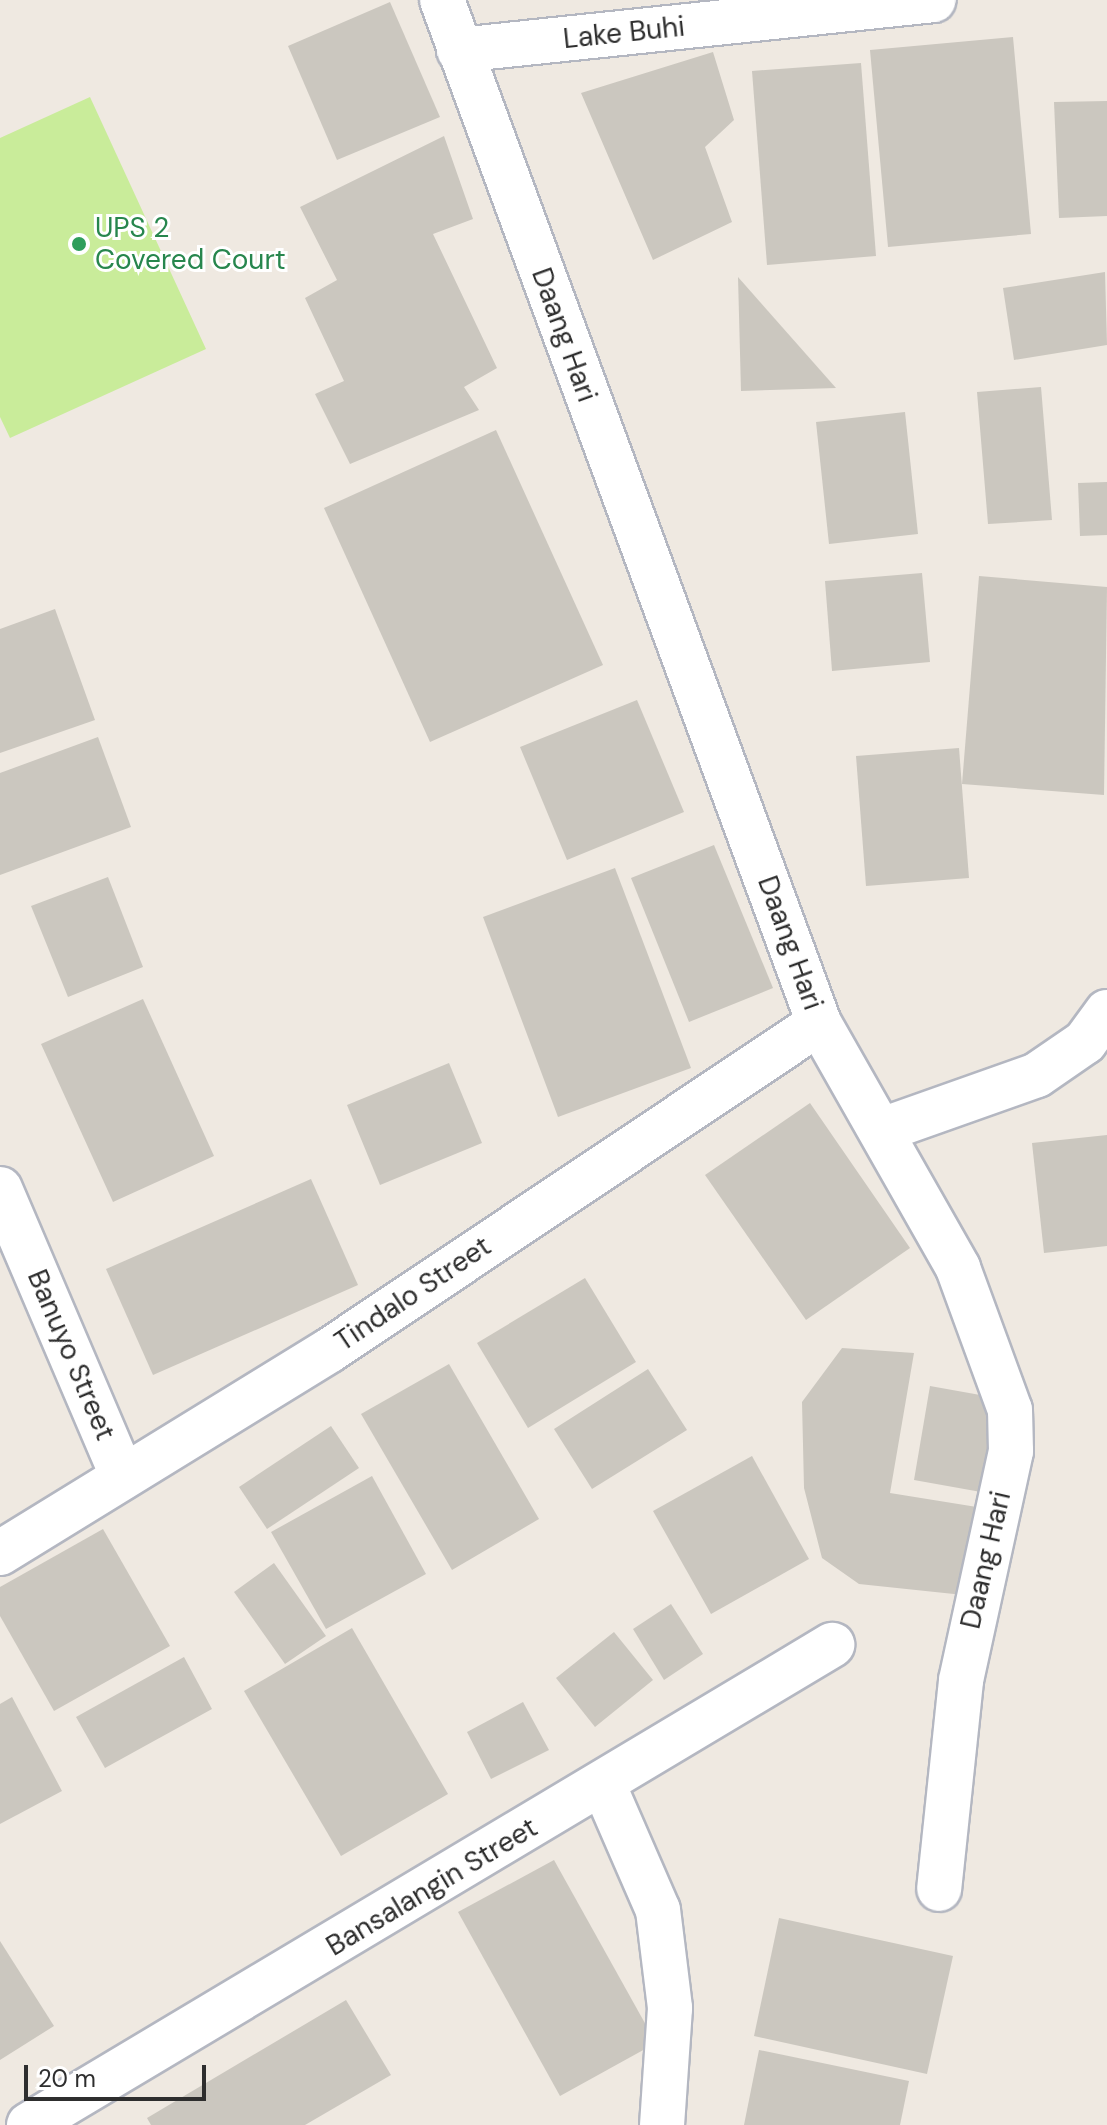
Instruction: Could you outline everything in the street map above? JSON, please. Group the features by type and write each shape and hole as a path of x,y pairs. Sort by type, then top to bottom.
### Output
{"street":[{"name":"Daang Hari","path":"442,0 819,1023 958,1268 1012,1428 961,1681 939,1889"},
{"name":"Lake Buhi","path":"459,50 933,0"},
{"path":"882,1130 1037,1075 1085,1042 1107,1012"},
{"name":"Tindalo Street","path":"0,1553 330,1350 819,1023"},
{"name":"Banuyo Street","path":"0,1189 123,1477"},
{"name":"Bansalangin Street","path":"29,2125 604,1786 832,1645"},
{"path":"604,1786 658,1910 670,2008 662,2125"}],"green space":[{"name":"UPS 2 Covered Court","path":"90,97 206,349 10,438 0,417 0,138"}],"building":[{"path":"390,2 440,117 337,160 288,46"},
{"path":"1013,37 1031,234 888,247 870,50"},
{"path":"713,52 734,120 705,147 732,222 653,260 581,93"},
{"path":"861,63 876,256 767,265 752,71"},
{"path":"1107,101 1107,216 1059,218 1054,102"},
{"path":"444,136 473,219 433,234 497,368 464,387 479,410 350,464 315,394 344,381 305,298 337,280 300,207"},
{"path":"1105,272 1107,345 1014,360 1003,288"},
{"path":"738,277 836,388 741,391"},
{"path":"1041,387 1052,520 988,524 977,392"},
{"path":"905,412 918,534 829,544 816,422"},
{"path":"496,430 603,665 430,742 324,508"},
{"path":"1107,482 1107,535 1080,536 1078,483"},
{"path":"922,573 930,662 832,671 825,581"},
{"path":"979,576 1107,587 1104,795 962,784"},
{"path":"55,609 95,720 0,753 0,629"},
{"path":"637,700 684,812 567,860 520,747"},
{"path":"98,737 131,827 0,875 0,773"},
{"path":"959,748 969,878 866,886 856,756"},
{"path":"714,845 773,988 689,1022 631,878"},
{"path":"615,868 691,1068 558,1117 483,917"},
{"path":"108,877 143,967 68,997 31,906"},
{"path":"143,999 214,1156 113,1202 41,1044"},
{"path":"449,1063 482,1143 380,1185 347,1105"},
{"path":"810,1103 910,1248 806,1320 705,1175"},
{"path":"1107,1135 1107,1246 1044,1253 1032,1143"},
{"path":"311,1179 358,1285 153,1375 106,1269"},
{"path":"585,1278 636,1362 528,1428 477,1343"},
{"path":"842,1348 914,1353 890,1493 983,1508 973,1596 859,1584 822,1558 804,1488 802,1402"},
{"path":"449,1364 539,1519 452,1570 361,1414"},
{"path":"648,1369 687,1430 592,1489 554,1429"},
{"path":"930,1386 997,1398 981,1492 914,1480"},
{"path":"331,1426 359,1468 267,1529 239,1487"},
{"path":"752,1456 809,1559 711,1614 653,1511"},
{"path":"372,1476 426,1574 326,1629 271,1532"},
{"path":"103,1529 170,1646 54,1711 0,1616 0,1587"},
{"path":"274,1563 326,1636 285,1664 234,1592"},
{"path":"671,1604 703,1654 664,1680 633,1629"},
{"path":"352,1628 448,1794 341,1856 244,1691"},
{"path":"614,1632 653,1680 595,1727 556,1678"},
{"path":"184,1657 212,1709 105,1768 76,1717"},
{"path":"12,1697 62,1791 0,1824 0,1704"},
{"path":"523,1702 549,1750 491,1779 467,1732"},
{"path":"554,1860 656,2043 560,2096 458,1912"},
{"path":"779,1918 953,1956 927,2074 754,2036"},
{"path":"0,1941 54,2026 0,2060"},
{"path":"346,2000 391,2075 305,2125 151,2125 147,2118"},
{"path":"759,2050 909,2081 900,2125 744,2125"}],"place":[{"name":"UPS 2 Covered Court","path":"79,244"}]}
